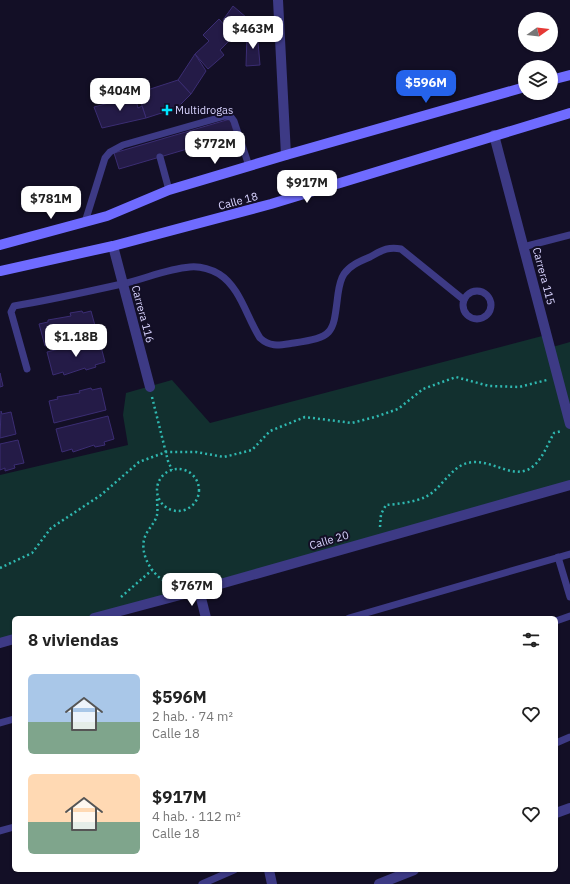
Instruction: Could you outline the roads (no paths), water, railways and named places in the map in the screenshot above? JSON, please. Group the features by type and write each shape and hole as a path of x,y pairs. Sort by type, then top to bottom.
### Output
{"main road":[{"path":"558,78 570,75"},
{"path":"0,245 107,216 169,190 249,166 518,90"},
{"name":"Calle 18","path":"0,271 113,246 271,204 570,113"}],"street":[{"path":"278,0 286,155"},
{"name":"Carrera 115","path":"494,135 557,377 567,427"},
{"name":"Carrera 116","path":"113,246 150,387"},
{"name":"Calle 20","path":"102,616 199,590 570,485"},
{"path":"199,590 206,616"},
{"path":"0,643 12,640"},
{"path":"558,812 570,808"},
{"path":"269,872 272,884"},
{"path":"379,884 409,872"}],"lane":[{"path":"85,222 105,158 110,152 123,145 155,139 225,116 230,117 234,121 249,166"},
{"path":"160,157 169,190"},
{"path":"523,247 570,235"},
{"path":"27,369 11,312 14,306 67,297 190,267 204,267 220,275 231,285 260,338 267,344 274,346 313,340 327,334 334,325 340,282 344,274 350,267 385,249 393,247 401,249 464,300"},
{"path":"476,291 484,292 489,298 491,306 489,313 483,318 475,319 468,316 464,308 464,300 468,294 476,291"},
{"path":"356,616 570,554"},
{"path":"558,557 570,597"},
{"path":"558,620 570,616"},
{"path":"0,723 12,720"},
{"path":"558,742 570,738"},
{"path":"0,831 12,828"},
{"path":"202,884 229,872"}],"place":[{"name":"Multidrogas","path":"167,110"}]}
